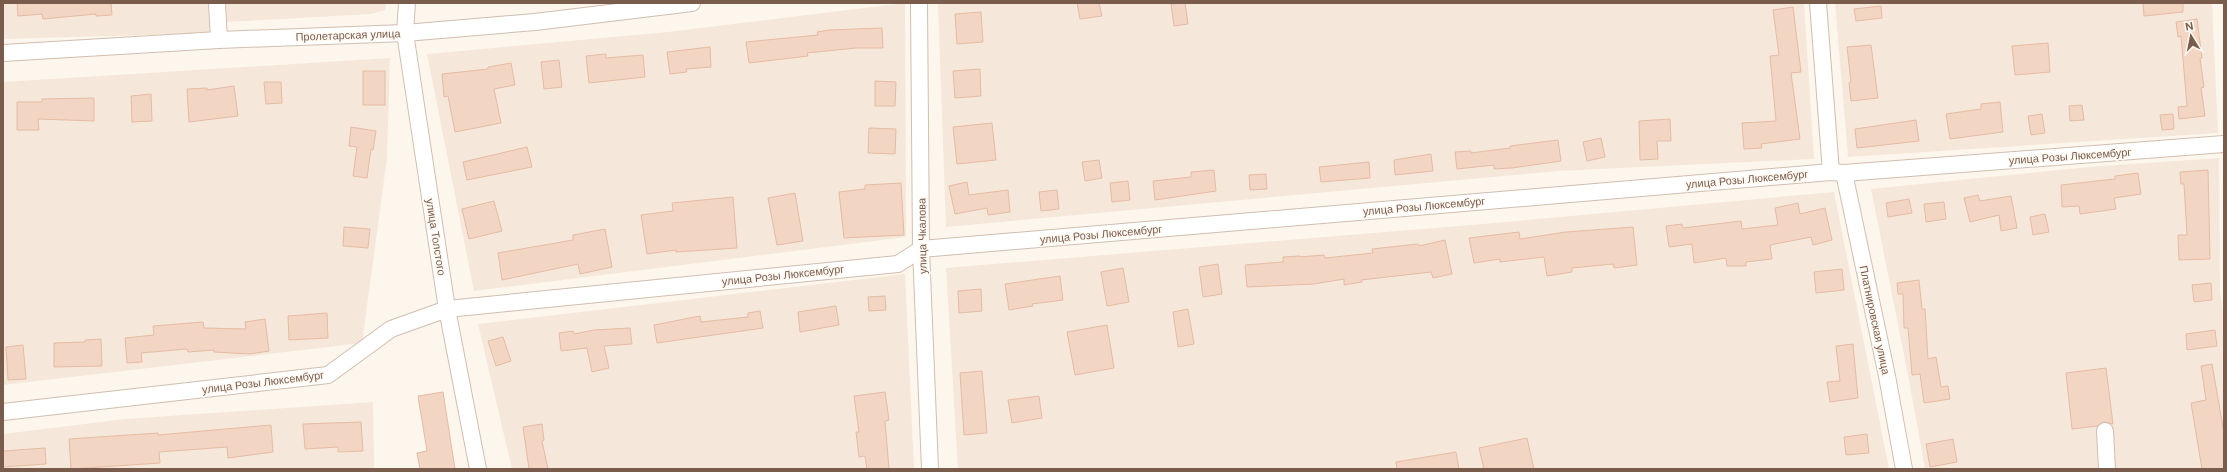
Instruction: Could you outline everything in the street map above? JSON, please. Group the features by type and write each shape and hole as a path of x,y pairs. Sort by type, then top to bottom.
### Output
{"street":[{"path":"217,3 219,40"},
{"name":"улица Толстого","path":"407,3 406,33 447,309 478,469"},
{"name":"Пролетарская улица","path":"3,53 219,40 406,33 535,22 692,3"},
{"name":"улица Чкалова","path":"919,3 921,249 930,469"},
{"name":"Платнировская улица","path":"1818,3 1837,172 1888,376 1904,469"},
{"name":"улица Розы Люксембург","path":"3,412 328,375 392,329 447,309 898,264 921,249 1837,172 2224,144"},
{"path":"2104,431 2108,469"}],"shaded area":[{"path":"3,3 213,3 215,33 3,39"},
{"path":"226,3 386,3 385,10 371,14 227,22"},
{"path":"905,3 906,237 474,291 427,54 668,32"},
{"path":"938,3 1804,3 1814,159 1558,171 946,227"},
{"path":"1835,3 2212,3 2218,133 1848,157"},
{"path":"390,58 387,158 362,343 3,385 3,82"},
{"path":"2219,158 2220,290 2224,319 2224,469 1925,469 1871,189 2088,167"},
{"path":"1834,192 1889,469 958,469 946,268 1495,223"},
{"path":"905,274 914,469 512,469 478,324"},
{"path":"373,402 374,469 3,469 3,434 125,419"}],"building":[{"path":"17,3 111,3 112,15 96,16 96,14 43,19 42,14 18,16"},
{"path":"1077,3 1099,3 1102,16 1080,19"},
{"path":"1185,3 1188,24 1174,26 1171,4"},
{"path":"2143,3 2183,3 2183,12 2144,16"},
{"path":"1881,6 1882,18 1856,21 1854,9"},
{"path":"1793,7 1801,72 1791,73 1800,139 1761,144 1762,148 1744,149 1742,123 1776,121 1770,56 1779,55 1773,10"},
{"path":"981,12 983,42 957,44 955,14"},
{"path":"2197,19 2202,58 2200,58 2204,87 2201,88 2205,116 2179,119 2178,107 2187,106 2181,36 2178,37 2176,22"},
{"path":"882,28 883,48 856,48 807,53 808,56 749,63 746,42 818,35 817,32 829,30"},
{"path":"2048,43 2050,72 2015,75 2012,46"},
{"path":"1871,45 1878,98 1851,101 1849,83 1851,82 1847,47"},
{"path":"710,47 711,67 686,69 687,72 670,74 667,52"},
{"path":"606,54 606,58 643,55 645,77 589,83 586,56"},
{"path":"559,60 562,87 544,89 541,62"},
{"path":"511,63 515,85 494,89 501,123 455,132 448,96 444,97 442,74 488,69 488,67"},
{"path":"980,69 981,96 955,98 953,71"},
{"path":"363,71 385,71 385,105 363,105"},
{"path":"875,81 896,82 895,106 875,106"},
{"path":"264,82 281,82 282,103 266,104"},
{"path":"234,86 238,116 189,122 187,89 207,88 207,90"},
{"path":"151,94 152,121 132,122 131,96"},
{"path":"94,98 94,121 38,119 39,130 17,130 17,102 42,102 42,99"},
{"path":"2000,102 2003,132 1950,139 1946,114 1981,109 1981,104"},
{"path":"2082,105 2084,120 2070,121 2069,106"},
{"path":"2042,114 2045,133 2031,135 2028,116"},
{"path":"2173,114 2174,129 2162,130 2160,115"},
{"path":"1670,119 1671,141 1657,141 1658,159 1640,160 1639,121"},
{"path":"1916,120 1919,141 1857,148 1855,129"},
{"path":"992,123 996,160 957,164 953,127"},
{"path":"351,127 376,131 373,150 371,149 367,178 353,176 357,147 349,146"},
{"path":"869,128 896,129 895,154 868,153"},
{"path":"1601,138 1605,157 1587,161 1583,142"},
{"path":"1558,140 1561,161 1512,168 1494,169 1494,165 1457,169 1455,152 1471,151 1471,153"},
{"path":"527,147 532,167 467,180 463,162"},
{"path":"1431,154 1433,171 1395,175 1394,160"},
{"path":"1099,160 1102,178 1085,181 1082,162"},
{"path":"1369,162 1370,178 1321,182 1319,167"},
{"path":"1214,170 1216,191 1155,200 1153,181 1191,177 1191,172"},
{"path":"2208,170 2210,259 2179,260 2178,235 2187,235 2184,184 2181,184 2180,172"},
{"path":"2138,173 2141,194 2114,198 2116,209 2080,214 2079,206 2062,207 2061,185 2115,179 2115,176"},
{"path":"1266,174 1267,189 1250,190 1249,175"},
{"path":"1128,181 1130,200 1112,202 1110,183"},
{"path":"967,182 969,195 1008,190 1010,212 988,215 987,208 955,214 949,186"},
{"path":"901,183 904,235 844,238 839,192 865,189 865,185"},
{"path":"1057,190 1059,209 1041,211 1039,192"},
{"path":"795,193 803,241 777,245 768,198"},
{"path":"1978,195 1980,201 2011,196 2017,228 2001,231 1999,215 1970,222 1964,198"},
{"path":"733,197 737,248 676,252 676,250 647,254 641,215 673,211 672,203"},
{"path":"1909,199 1912,213 1888,217 1886,203"},
{"path":"494,201 502,231 469,239 462,209"},
{"path":"1944,202 1946,219 1926,222 1924,204"},
{"path":"1798,203 1800,214 1825,208 1832,240 1813,245 1811,237 1770,245 1772,259 1746,262 1746,266 1727,266 1726,258 1694,263 1692,244 1669,247 1666,226 1682,224 1683,228 1741,221 1742,229 1778,225 1775,208"},
{"path":"2045,214 2049,232 2033,235 2030,217"},
{"path":"344,227 370,229 368,248 343,246"},
{"path":"1633,227 1637,265 1614,268 1613,264 1572,268 1572,272 1547,276 1544,257 1500,262 1500,259 1474,263 1469,238 1519,232 1520,239 1566,232"},
{"path":"605,229 612,267 580,274 578,264 502,280 498,253 573,240 573,235"},
{"path":"1445,240 1452,274 1433,278 1431,272 1361,280 1362,282 1344,285 1344,279 1314,284 1247,287 1245,265 1283,262 1283,257 1324,255 1325,258 1373,253 1372,249 1418,244 1419,246"},
{"path":"1218,264 1222,294 1203,297 1199,267"},
{"path":"1123,268 1129,302 1107,306 1101,272"},
{"path":"1842,269 1844,290 1816,293 1814,272"},
{"path":"1060,276 1063,300 1032,304 1033,306 1009,310 1005,284"},
{"path":"1919,280 1922,309 1925,309 1928,359 1936,357 1941,387 1948,386 1950,399 1924,403 1920,374 1912,375 1908,328 1904,328 1903,294 1898,294 1897,283"},
{"path":"2211,283 2212,300 2194,302 2192,285"},
{"path":"981,289 982,311 959,313 958,291"},
{"path":"885,296 886,310 869,311 868,297"},
{"path":"836,306 839,325 800,332 798,312"},
{"path":"1188,309 1194,344 1178,347 1173,312"},
{"path":"760,311 763,328 657,343 654,325 700,316 701,322 748,317 748,313"},
{"path":"327,313 328,338 289,340 288,316"},
{"path":"265,319 269,351 250,354 214,352 214,350 188,352 187,349 141,353 142,362 127,363 125,338 154,335 153,326 203,322 204,328 246,329 245,322"},
{"path":"1107,325 1114,368 1075,375 1067,332"},
{"path":"630,328 632,344 604,346 609,368 592,372 587,348 561,351 559,333 573,331 574,334 594,330"},
{"path":"2215,330 2217,346 2187,350 2186,334"},
{"path":"503,337 511,361 496,366 488,341"},
{"path":"101,339 102,366 54,367 54,343 85,342 85,340"},
{"path":"1853,344 1858,398 1830,402 1827,382 1840,381 1836,346"},
{"path":"23,345 26,379 8,380 6,347"},
{"path":"2212,364 2224,433 2224,469 2202,469 2191,403 2206,400 2201,366"},
{"path":"2106,368 2113,424 2104,422 2097,426 2072,429 2066,373"},
{"path":"982,371 987,433 964,435 960,373"},
{"path":"443,392 455,469 420,469 417,453 427,451 418,396"},
{"path":"885,392 889,420 885,421 889,469 867,469 865,456 859,457 856,432 859,432 854,396"},
{"path":"1039,396 1042,418 1012,423 1008,400"},
{"path":"361,422 363,451 338,452 338,447 305,449 303,424"},
{"path":"542,424 544,440 542,441 548,469 529,469 523,427"},
{"path":"271,425 273,452 228,458 227,447 159,452 160,463 71,469 69,439 158,433 158,435"},
{"path":"1867,434 1869,453 1846,455 1844,437"},
{"path":"1527,438 1534,469 1484,469 1479,448"},
{"path":"1953,439 1957,462 1930,467 1926,444"},
{"path":"45,448 46,464 3,467 3,451"},
{"path":"1456,452 1459,469 1397,469 1396,462"}]}
